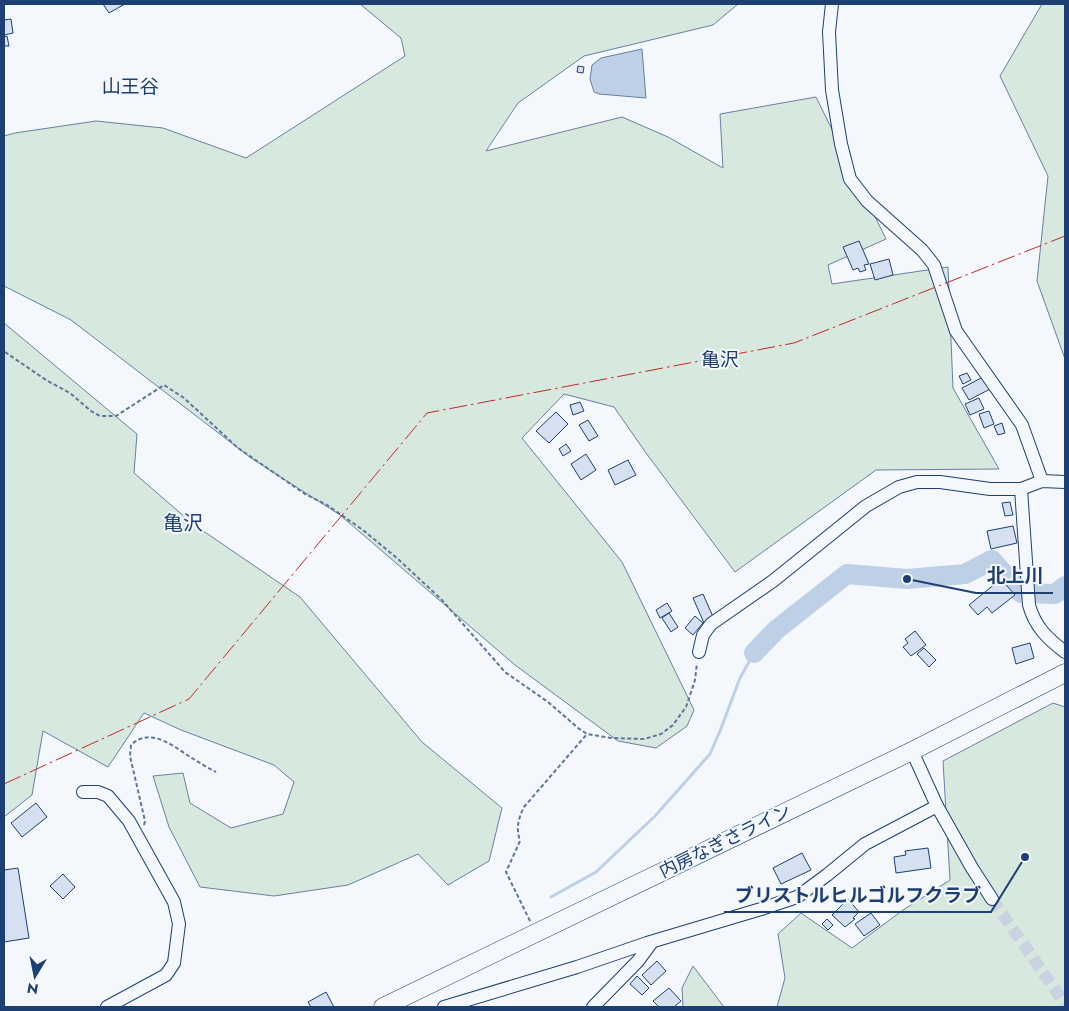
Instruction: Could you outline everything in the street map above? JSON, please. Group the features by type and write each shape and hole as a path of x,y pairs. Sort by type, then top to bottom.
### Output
{"highway":[{"name":"内房なぎさライン","path":"383,1007 912,751 1065,673"}],"street":[{"path":"832,4 829,32 832,90 841,144 850,179 867,201 922,250 934,265 956,331 1022,425 1042,481"},
{"path":"699,652 703,635 711,624 773,581 866,506 899,487 917,482 940,482 990,489 1021,489 1042,481 1065,482"},
{"path":"1021,489 1029,605 1032,618 1047,638 1065,652"},
{"path":"912,751 937,806 992,899"},
{"path":"83,792 98,792 108,796 129,821 174,902 179,924 174,963 166,975 106,1007"},
{"path":"444,1007 761,910 797,897 865,844 937,806"},
{"path":"593,1007 638,961 652,942"}],"path":[{"path":"5,352 46,380 70,393 91,411 100,416 116,416 164,385 184,398 238,448 305,494 327,505 349,520 398,559 442,600 505,672 548,702 587,734 611,738 644,739 661,734 672,726 686,707 695,680 699,652"},
{"path":"536,932 521,906 506,872 520,840 517,831 518,818 524,807 587,734"},
{"path":"137,834 143,828 145,821 130,756 131,744 136,740 145,737 165,741 216,772"}],"shaded area":[{"path":"360,4 738,4 713,25 584,56 518,103 486,151 622,117 668,137 723,168 720,114 816,97 886,239 828,265 832,284 948,267 953,388 999,469 876,470 735,572 614,407 564,394 522,438 622,562 694,710 687,726 656,748 618,741 515,665 340,515 251,458 71,320 4,286 4,136 96,121 163,128 246,158 405,56 401,38"},
{"path":"1042,4 1065,4 1065,359 1037,281 1048,176 1000,76"},
{"path":"4,323 137,434 134,473 193,524 300,597 422,742 502,808 489,861 448,885 418,854 348,885 274,896 200,887 169,827 153,776 183,773 190,803 231,828 283,814 294,782 274,765 181,730 144,713 108,767 43,731 32,795 4,817"},
{"path":"1053,703 1065,707 1065,1007 777,1007 785,978 778,934 801,913 852,948 903,910 950,880 943,761"},
{"path":"693,966 724,1007 683,1007 682,988"}],"water":[{"path":"642,49 646,98 594,92 590,79 592,65 601,58"}],"building":[{"path":"103,4 125,4 109,13"},
{"path":"11,19 13,33 4,35 4,20"},
{"path":"7,36 9,46 4,46 4,37"},
{"path":"578,66 584,67 583,73 577,72"},
{"path":"859,241 869,264 864,265 866,270 860,272 858,268 853,270 843,247"},
{"path":"889,259 893,275 875,280 870,264"},
{"path":"967,373 971,380 963,384 959,376"},
{"path":"985,376 992,388 969,400 962,388"},
{"path":"979,398 984,409 970,415 965,404"},
{"path":"580,402 584,411 573,415 570,405"},
{"path":"989,411 994,424 984,428 979,414"},
{"path":"556,412 568,424 549,443 536,431"},
{"path":"588,420 598,436 589,441 579,425"},
{"path":"1002,423 1005,433 998,435 994,426"},
{"path":"566,444 571,451 563,456 559,449"},
{"path":"586,454 596,470 581,480 571,464"},
{"path":"628,460 636,475 615,485 608,470"},
{"path":"1010,502 1013,515 1005,516 1002,503"},
{"path":"1013,526 1017,543 991,549 987,531"},
{"path":"1001,579 1015,595 992,613 987,607 978,615 969,605"},
{"path":"703,594 714,619 704,623 693,598"},
{"path":"667,603 672,611 660,618 656,610"},
{"path":"669,613 678,627 671,632 662,618"},
{"path":"695,616 703,623 693,635 685,628"},
{"path":"915,631 926,645 911,656 903,647 908,643 905,639"},
{"path":"1030,643 1034,658 1016,664 1012,648"},
{"path":"924,648 936,660 929,667 917,654"},
{"path":"36,803 47,817 22,837 11,823"},
{"path":"928,848 931,868 896,873 894,857 906,855 905,851"},
{"path":"802,853 811,870 781,884 773,868"},
{"path":"18,868 29,938 4,942 4,870"},
{"path":"63,874 75,887 63,899 50,886"},
{"path":"848,899 859,912 853,918 855,919 845,927 832,915"},
{"path":"871,913 880,925 864,936 855,924"},
{"path":"827,919 833,925 828,930 822,924"},
{"path":"657,961 666,971 651,985 642,975"},
{"path":"637,976 649,988 642,995 630,984"},
{"path":"669,988 681,1001 674,1007 659,1007 653,1001"},
{"path":"326,992 334,1007 311,1007 308,1002"}],"waterway":[{"path":"754,653 776,630 847,574 907,579 965,574 992,560 1021,593 1055,594 1065,586"},
{"path":"551,897 596,872 655,816 710,754 740,678 754,653"}],"tunnel":[{"path":"992,899 1065,1004"}],"power":[{"path":"4,784 189,699 427,413 794,343 1065,236"}],"place":[{"name":"北上川","path":"907,579"},
{"name":"ブリストルヒルゴルフクラブ","path":"1025,857"}],"district":[{"name":"山王谷","path":"130,86"},
{"name":"亀沢","path":"720,359"},
{"name":"亀沢","path":"183,523"}]}
